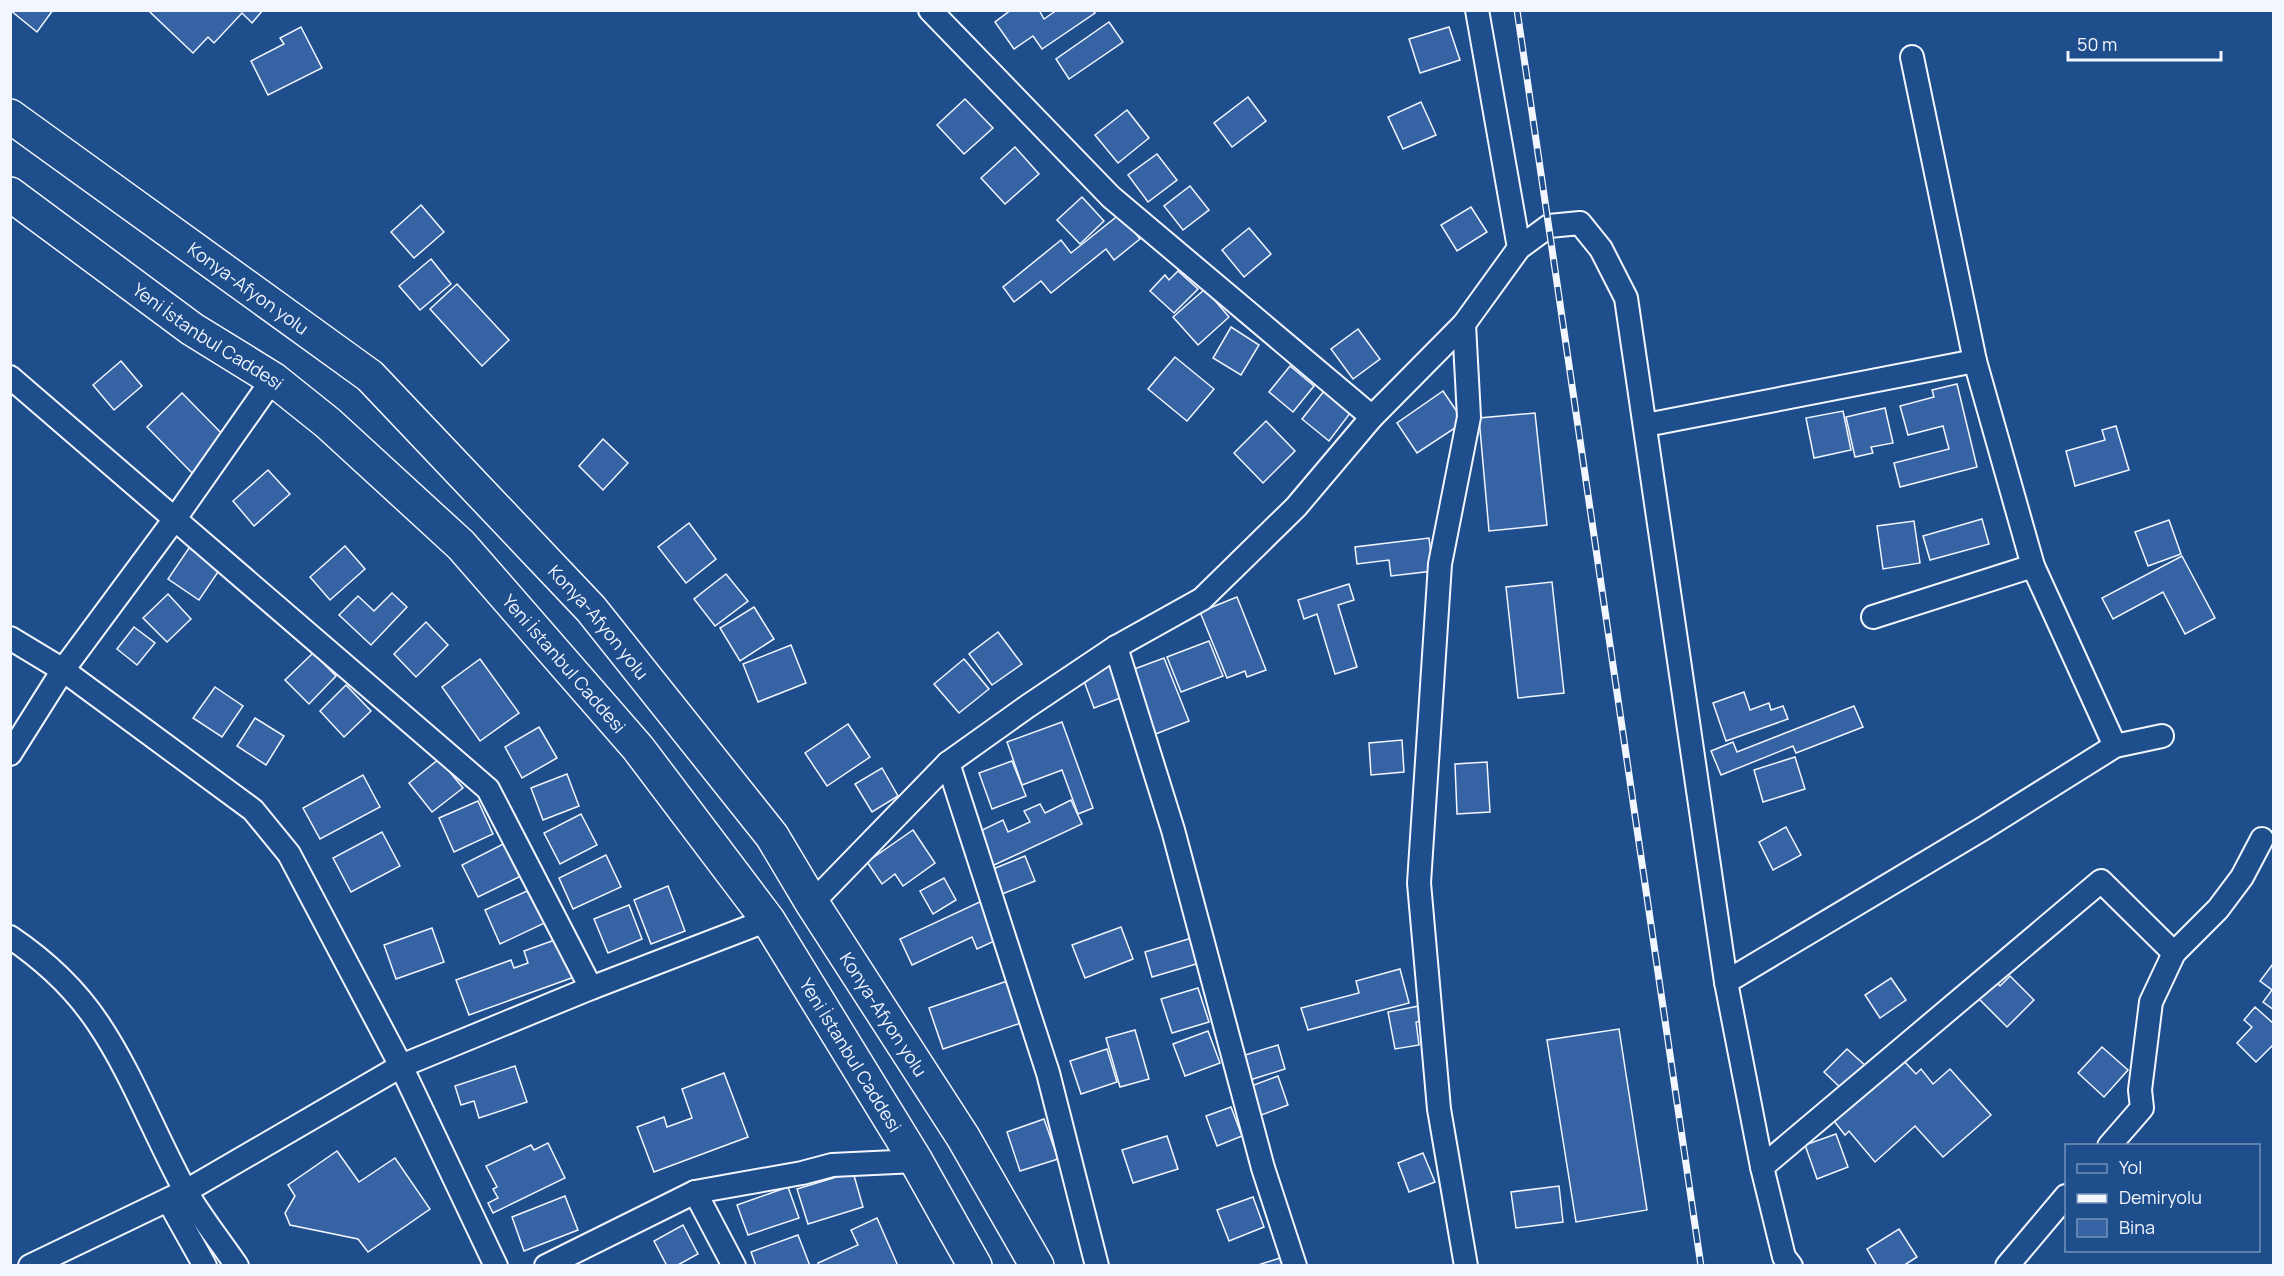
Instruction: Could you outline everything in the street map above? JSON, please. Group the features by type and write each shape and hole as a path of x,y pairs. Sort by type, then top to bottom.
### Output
{"highway":[{"name":"Konya-Afyon yolu","path":"10,116 370,376 591,609 772,836 812,903 963,1137 1037,1266"},
{"name":"Yeni İstanbul Caddesi","path":"10,194 192,329 273,379 328,423 461,545 638,748 768,920 916,1161 975,1266"}],"street":[{"path":"930,10 1111,197 1372,417"},
{"path":"1478,10 1519,248"},
{"path":"1912,57 1975,361 2033,566 2115,746"},
{"path":"812,903 948,763 1116,647 1202,599 1296,507 1372,417 1464,324 1519,248 1550,226 1581,223 1601,249 1626,298 1726,982 1762,1167 1784,1257 1791,1266"},
{"path":"1464,324 1469,417 1440,564 1419,883 1439,1108 1466,1266"},
{"path":"1646,425 1975,361"},
{"path":"10,377 488,789 591,988"},
{"path":"10,754 63,670 174,520 273,379"},
{"path":"1873,617 2033,566"},
{"path":"10,638 63,670 253,810 289,854 401,1066 491,1264"},
{"path":"1116,647 1173,830 1263,1168 1295,1266"},
{"path":"1726,982 1984,828 2115,746 2162,736"},
{"path":"948,763 1048,1073 1097,1266"},
{"path":"2111,1144 2142,1108 2140,1090 2151,1002 2174,953 2218,909 2242,877 2262,839"},
{"path":"1762,1167 2101,881 2174,953"},
{"path":"30,1266 177,1195 401,1066 591,988 768,920"},
{"path":"10,937 34,953 75,994 98,1023 117,1055 205,1266"},
{"path":"546,1266 695,1192 802,1173 832,1165 916,1161"},
{"path":"695,1192 734,1266"},
{"path":"177,1195 237,1266"},
{"path":"2007,1266 2065,1198"}],"building":[{"path":"10,10 53,10 37,32"},
{"path":"151,10 263,10 252,23 242,13 214,43 208,37 193,53 150,12"},
{"path":"1011,10 1039,10 1044,19 1057,10 1093,10 1095,13 1042,49 1033,36 1014,49 995,22"},
{"path":"1109,22 1123,42 1069,79 1056,59"},
{"path":"301,27 322,68 268,95 251,61 284,44 280,38"},
{"path":"1449,27 1460,60 1420,73 1409,39"},
{"path":"1248,97 1266,121 1232,147 1214,123"},
{"path":"965,99 993,128 964,154 937,125"},
{"path":"1421,102 1436,135 1403,149 1388,117"},
{"path":"1127,110 1149,138 1118,163 1095,135"},
{"path":"1015,147 1039,174 1005,204 981,178"},
{"path":"1157,154 1177,180 1148,202 1128,175"},
{"path":"1190,186 1209,210 1183,230 1164,206"},
{"path":"1082,197 1104,221 1080,244 1057,220"},
{"path":"421,205 444,232 414,258 391,232"},
{"path":"1471,207 1487,232 1457,251 1441,225"},
{"path":"1120,214 1140,239 1114,260 1106,249 1051,293 1041,281 1014,302 1003,287 1061,240 1071,253"},
{"path":"1249,228 1271,254 1244,277 1222,250"},
{"path":"431,259 451,284 420,310 399,286"},
{"path":"1178,271 1198,289 1174,313 1150,291 1165,275 1169,280"},
{"path":"457,284 509,340 482,366 430,309"},
{"path":"1205,289 1229,317 1198,345 1173,317"},
{"path":"1231,327 1259,345 1241,375 1213,358"},
{"path":"1358,329 1380,359 1353,379 1331,349"},
{"path":"1175,357 1214,389 1187,421 1148,389"},
{"path":"121,361 142,386 114,410 93,385"},
{"path":"1290,366 1314,386 1293,412 1269,392"},
{"path":"1957,384 1977,467 1900,487 1894,463 1949,449 1943,426 1908,435 1900,406 1934,397 1932,390"},
{"path":"1324,391 1351,412 1329,441 1302,419"},
{"path":"1443,391 1464,422 1417,453 1397,423"},
{"path":"182,393 229,441 194,475 147,427"},
{"path":"1885,408 1893,443 1871,447 1873,453 1855,457 1846,417"},
{"path":"1843,411 1851,450 1814,458 1806,418"},
{"path":"1535,413 1547,525 1489,531 1479,418"},
{"path":"1266,421 1295,451 1263,483 1234,453"},
{"path":"2116,426 2129,470 2075,486 2066,451 2105,440 2102,430"},
{"path":"603,439 628,463 603,490 579,466"},
{"path":"268,470 290,494 254,526 233,501"},
{"path":"1982,519 1989,544 1930,560 1923,536"},
{"path":"2169,520 2181,554 2148,566 2135,532"},
{"path":"1914,521 1920,563 1883,569 1877,526"},
{"path":"689,523 716,559 686,583 658,547"},
{"path":"1429,538 1433,571 1391,576 1389,560 1357,564 1355,547"},
{"path":"345,546 365,569 330,600 310,577"},
{"path":"189,548 220,569 199,600 168,579"},
{"path":"2182,556 2215,618 2185,634 2163,592 2113,619 2102,598"},
{"path":"726,574 748,601 715,626 694,599"},
{"path":"1552,582 1564,693 1518,698 1506,587"},
{"path":"1349,584 1354,600 1338,605 1357,667 1335,674 1317,614 1304,619 1298,600"},
{"path":"392,593 407,607 371,645 339,615 358,596 374,611"},
{"path":"168,594 191,619 167,642 143,618"},
{"path":"1237,597 1266,670 1247,677 1245,671 1227,678 1200,612"},
{"path":"754,607 774,639 740,661 720,628"},
{"path":"426,622 448,645 416,677 394,654"},
{"path":"134,627 155,643 137,665 117,649"},
{"path":"998,632 1022,664 992,685 969,654"},
{"path":"1209,641 1223,676 1181,692 1167,657"},
{"path":"791,645 806,683 758,702 743,664"},
{"path":"313,653 336,676 309,704 285,680"},
{"path":"1164,658 1189,721 1153,735 1129,671"},
{"path":"480,659 519,713 480,741 442,687"},
{"path":"964,659 989,689 959,713 934,684"},
{"path":"1109,662 1123,697 1094,708 1081,673"},
{"path":"346,685 371,711 344,737 320,711"},
{"path":"215,687 243,706 222,737 193,718"},
{"path":"1744,692 1750,710 1769,703 1771,710 1783,706 1788,719 1726,741 1713,703"},
{"path":"1854,706 1863,727 1796,753 1793,746 1721,775 1711,751 1733,742 1737,752"},
{"path":"255,718 284,736 266,765 237,746"},
{"path":"1062,722 1093,808 1078,814 1062,770 1022,785 1007,742"},
{"path":"848,724 870,757 827,786 805,753"},
{"path":"539,727 557,758 522,778 505,747"},
{"path":"1402,740 1404,772 1371,775 1369,743"},
{"path":"1795,757 1805,789 1763,802 1754,770"},
{"path":"439,759 463,788 432,812 409,783"},
{"path":"1012,761 1026,796 992,809 979,773"},
{"path":"1487,762 1490,812 1457,814 1455,764"},
{"path":"882,768 898,796 872,812 855,784"},
{"path":"567,774 579,806 543,820 531,788"},
{"path":"363,775 380,807 320,839 303,808"},
{"path":"1071,800 1082,824 992,866 976,833 1003,820 1008,832 1030,822 1024,811 1040,804 1045,813"},
{"path":"478,801 493,834 454,852 439,818"},
{"path":"581,814 597,845 560,864 544,833"},
{"path":"1786,827 1801,855 1773,870 1759,842"},
{"path":"913,830 935,863 903,886 895,874 882,884 867,862"},
{"path":"382,832 400,866 351,892 333,858"},
{"path":"509,841 525,874 478,897 462,865"},
{"path":"606,855 621,887 573,909 559,878"},
{"path":"1025,856 1035,881 1002,894 993,869"},
{"path":"944,878 956,900 933,914 920,891"},
{"path":"668,886 685,931 651,944 634,900"},
{"path":"536,887 551,920 500,944 485,910"},
{"path":"984,900 1001,938 977,949 972,937 912,965 900,939"},
{"path":"629,905 642,939 608,953 594,919"},
{"path":"1121,927 1133,959 1085,978 1072,945"},
{"path":"432,928 444,962 396,979 384,945"},
{"path":"563,937 577,976 469,1015 456,980 511,960 514,968 528,963 524,951"},
{"path":"1195,937 1203,962 1152,977 1145,952"},
{"path":"2273,964 2274,1010 2263,1002 2272,990 2260,981"},
{"path":"1400,969 1409,1003 1308,1030 1301,1008 1359,993 1356,981"},
{"path":"2010,976 2034,1000 2007,1027 1979,999 1996,982 2000,986"},
{"path":"1016,978 1030,1020 943,1049 929,1008"},
{"path":"1891,978 1906,1000 1880,1018 1865,995"},
{"path":"1198,988 1209,1022 1172,1033 1161,999"},
{"path":"1419,1006 1422,1021 1416,1022 1419,1045 1395,1049 1388,1012"},
{"path":"2255,1007 2274,1024 2274,1044 2256,1062 2237,1043 2252,1027 2244,1020"},
{"path":"1619,1029 1647,1210 1576,1222 1547,1040"},
{"path":"1135,1030 1149,1079 1120,1087 1106,1038"},
{"path":"1208,1031 1220,1063 1185,1076 1173,1044"},
{"path":"1278,1045 1285,1069 1250,1080 1242,1056"},
{"path":"2102,1047 2128,1070 2104,1097 2078,1073"},
{"path":"1107,1049 1117,1082 1081,1094 1070,1061"},
{"path":"1847,1049 1868,1068 1845,1092 1824,1072"},
{"path":"1903,1060 1916,1074 1921,1069 1933,1084 1950,1069 1991,1115 1943,1157 1915,1126 1875,1162 1849,1131 1845,1135 1834,1121"},
{"path":"515,1066 527,1102 479,1118 474,1101 461,1105 455,1086"},
{"path":"724,1073 748,1137 654,1172 637,1127 664,1117 667,1127 692,1118 682,1089"},
{"path":"1278,1076 1288,1105 1256,1117 1246,1088"},
{"path":"1231,1107 1242,1136 1217,1146 1206,1116"},
{"path":"1044,1119 1058,1159 1020,1171 1007,1132"},
{"path":"1836,1134 1848,1167 1817,1179 1805,1145"},
{"path":"1167,1136 1178,1169 1133,1183 1122,1150"},
{"path":"548,1143 565,1178 493,1213 488,1203 498,1198 493,1189 497,1187 486,1166 531,1145 534,1150"},
{"path":"337,1151 359,1182 395,1158 430,1209 368,1252 358,1239 290,1225 285,1213 295,1196 288,1185"},
{"path":"1423,1153 1435,1182 1409,1192 1398,1163"},
{"path":"853,1172 863,1207 808,1224 797,1189"},
{"path":"1559,1186 1563,1222 1516,1228 1511,1192"},
{"path":"788,1187 799,1218 748,1235 737,1205"},
{"path":"565,1196 578,1230 524,1251 512,1217"},
{"path":"1253,1197 1264,1227 1229,1241 1217,1210"},
{"path":"877,1218 898,1266 818,1266 818,1263 858,1245 851,1230"},
{"path":"683,1225 698,1254 676,1266 667,1266 654,1241"},
{"path":"1899,1229 1917,1257 1903,1266 1877,1266 1867,1249"},
{"path":"798,1235 810,1266 756,1266 751,1252"},
{"path":"1280,1258 1283,1266 1255,1266"}],"railway":[{"path":"1517,10 1701,1266"}]}
